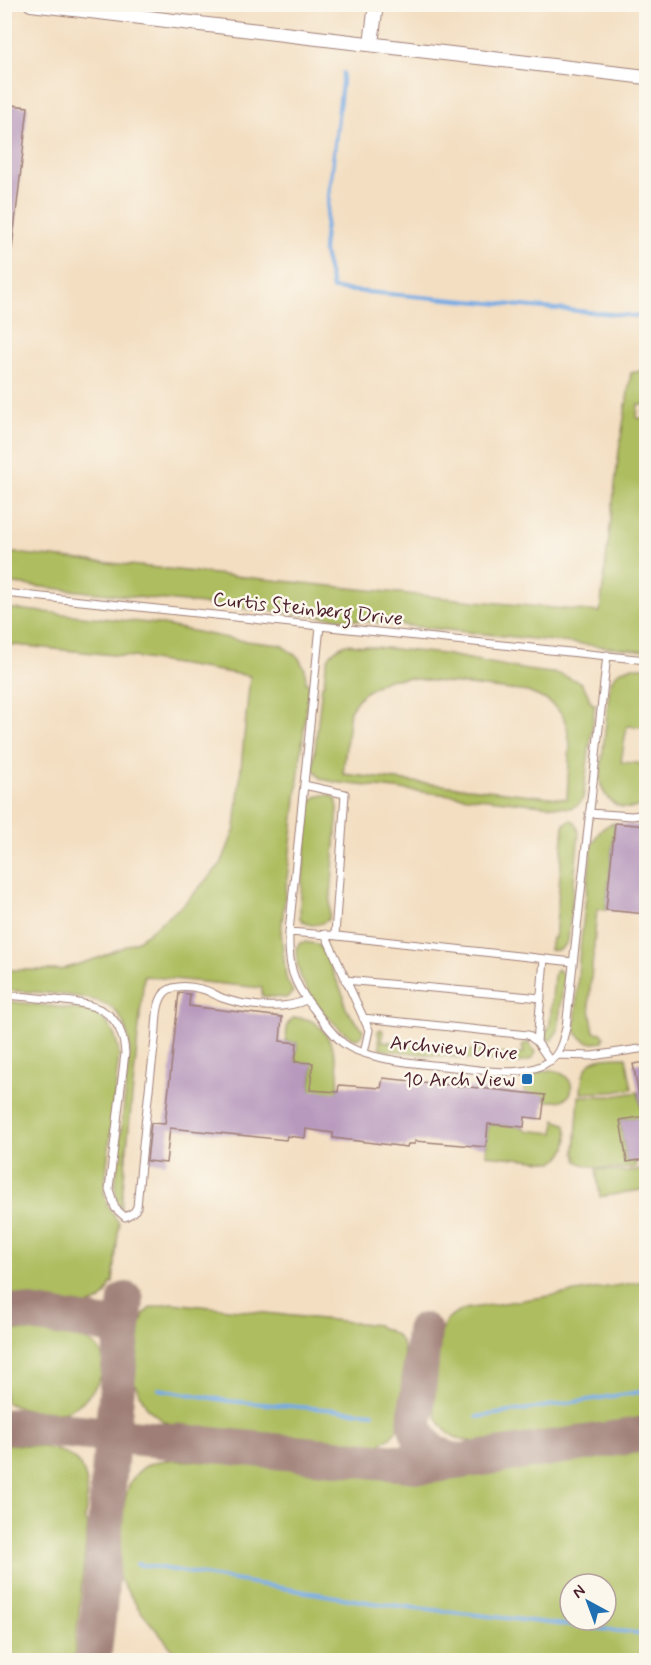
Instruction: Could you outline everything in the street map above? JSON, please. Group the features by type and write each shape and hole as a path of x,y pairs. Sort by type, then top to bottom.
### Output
{"street":[{"path":"31,4 646,76"},
{"path":"372,44 376,4"}],"lane":[{"name":"Curtis Steinberg Drive","path":"4,593 646,660"},
{"name":"Archview Drive","path":"320,626 288,954 291,972 306,1000 344,1044 364,1053 412,1063 503,1072 524,1071 540,1066 557,1055"},
{"path":"607,655 566,1028 557,1055 592,1056 646,1048"},
{"path":"304,785 345,794 335,935"},
{"path":"589,813 632,816 646,814"},
{"path":"289,932 335,935 573,962"},
{"path":"325,934 369,1030 364,1053"},
{"path":"537,1042 544,958"},
{"path":"345,980 541,998"},
{"path":"4,994 89,1004 104,1011 116,1024 124,1042 125,1053 109,1189 115,1208 125,1217 137,1208 154,1050 163,993 170,988 179,987 202,989 233,1001 280,1007 296,1005 306,1000"},
{"path":"363,1018 528,1035 537,1042 550,1061"}],"green space":[{"path":"646,370 646,405 638,405 637,418 646,419 646,651 5,583 5,552 600,612 619,451 631,373"},
{"path":"5,608 158,624 237,640 281,645 298,657 305,669 306,683 309,683 281,932 286,978 293,992 286,998 262,996 262,988 144,976 121,1208 117,1201 115,1187 130,1049 124,1024 112,1008 98,1001 58,994 5,990 5,970 60,970 98,958 137,941 183,905 221,864 235,829 250,676 133,657 5,644"},
{"path":"346,644 443,654 559,674 580,682 591,703 595,704 582,800 570,808 321,779 313,768 322,685 328,659 339,647","holes":["408,678 528,692 548,701 562,714 567,727 570,744 567,799 343,774 350,710 362,694 385,680"]},
{"path":"631,667 646,667 646,727 627,726 621,762 646,764 646,803 638,807 623,808 606,795 600,780 610,684 618,672"},
{"path":"330,795 336,799 338,808 329,919 310,925 300,918 300,905 310,803 316,797"},
{"path":"571,820 575,822 579,832 568,941 560,949 550,950 552,938 555,938 564,824"},
{"path":"615,823 606,910 597,909 589,1003 594,1032 602,1033 604,1037 603,1041 591,1043 575,1031 579,958 592,845 601,831"},
{"path":"300,943 317,944 323,950 344,997 345,1007 363,1030 361,1037 356,1039 341,1030 325,1014 306,987 298,968 296,948"},
{"path":"558,969 564,976 558,1030 552,1040 547,1039 546,1033 550,1024 554,974"},
{"path":"5,1001 91,1011 103,1019 111,1029 116,1041 119,1055 104,1193 108,1207 119,1223 113,1283 101,1300 83,1307 5,1299"},
{"path":"293,1018 306,1019 316,1024 324,1032 335,1055 338,1092 308,1110 313,1064 295,1062 297,1043 286,1042 287,1025"},
{"path":"381,1029 383,1031 382,1041 512,1055 524,1053 522,1046 528,1043 536,1052 529,1060 512,1063 383,1050 380,1048 378,1031"},
{"path":"626,1057 632,1089 581,1093 584,1073 592,1062 598,1059"},
{"path":"551,1070 567,1078 571,1084 569,1095 555,1101 544,1100 545,1096 524,1093 532,1076"},
{"path":"638,1092 643,1117 620,1120 627,1162 635,1161 636,1167 605,1168 589,1166 577,1161 575,1152 579,1096 613,1096"},
{"path":"555,1120 565,1124 568,1140 562,1156 553,1162 486,1155 488,1124 524,1127 524,1130 554,1133"},
{"path":"646,1168 646,1189 600,1197 596,1169 627,1172"},
{"path":"646,1281 646,1419 485,1444 454,1437 440,1423 434,1407 434,1367 442,1329 450,1317 465,1309"},
{"path":"172,1303 378,1325 395,1334 401,1341 404,1359 406,1359 400,1422 396,1431 374,1447 174,1426 162,1420 147,1408 133,1380 139,1328 144,1314 150,1308"},
{"path":"16,1330 67,1335 93,1344 100,1352 103,1361 99,1381 93,1390 77,1406 62,1412 27,1409 5,1402 5,1335"},
{"path":"10,1444 49,1448 60,1452 79,1464 85,1475 87,1489 85,1523 88,1523 74,1660 5,1660 4,1446"},
{"path":"646,1449 646,1660 181,1660 139,1609 117,1575 114,1563 118,1527 121,1526 127,1492 136,1475 153,1463 166,1460 234,1463 428,1483"}],"building":[{"path":"4,104 28,107 12,249 4,248"},
{"path":"615,823 646,826 646,914 606,910"},
{"path":"179,993 190,994 189,1006 282,1017 280,1041 297,1043 295,1062 313,1063 310,1090 338,1092 339,1085 381,1088 383,1078 545,1095 542,1119 525,1117 524,1127 488,1124 486,1147 415,1141 415,1144 408,1144 407,1147 333,1138 333,1133 306,1129 305,1138 287,1136 286,1140 170,1128 166,1163 147,1161 151,1123 165,1124"},
{"path":"646,1062 646,1106 641,1106 633,1064"},
{"path":"646,1116 646,1159 627,1162 620,1120"}],"waterway":[{"path":"343,73 323,249 333,289 646,317"},
{"path":"159,1389 229,1401 373,1413"},
{"path":"477,1417 646,1391"},
{"path":"137,1564 373,1603 646,1634"}],"taxiway":[{"path":"93,1660 126,1300"},
{"path":"4,1310 123,1328"},
{"path":"424,1331 415,1424 420,1439 431,1450 447,1459 463,1461"},
{"path":"4,1427 17,1426 428,1466 646,1434"}],"place":[{"name":"10 Arch View","path":"527,1079"}]}
